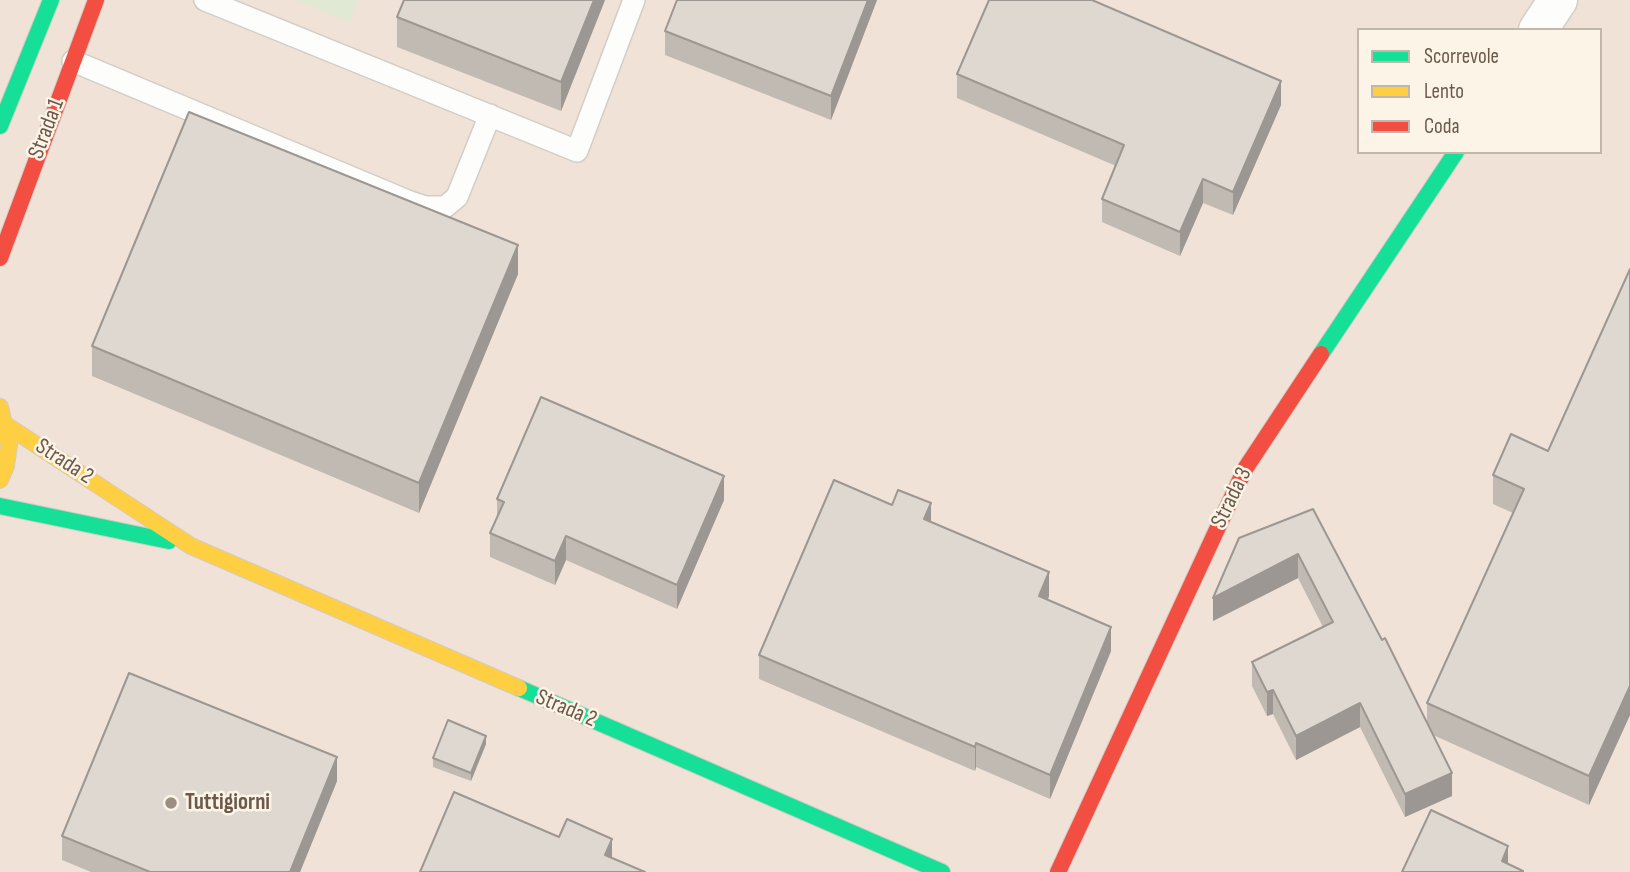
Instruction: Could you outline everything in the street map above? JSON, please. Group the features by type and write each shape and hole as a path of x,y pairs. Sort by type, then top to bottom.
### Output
{"street":[{"name":"Strada 1","path":"0,125 51,0"},
{"name":"Strada 1","path":"0,258 96,0"},
{"path":"1539,28 1558,0"},
{"name":"Strada 3","path":"1058,872 1245,469 1455,154"},
{"path":"0,407 9,445 6,466 0,480"},
{"name":"Strada 2","path":"6,425 191,546 942,872"},
{"name":"Strada 2","path":"0,506 191,546"}],"lane":[{"path":"205,0 577,151 634,0"},
{"path":"73,61 426,207 445,207 457,197 490,116"}],"shaded area":[{"path":"0,0 1630,0 1630,872 0,872"}],"green space":[{"path":"295,0 358,0 350,22"}],"building":[{"path":"404,0 594,0 561,82 397,17"},
{"path":"677,0 868,0 831,96 665,31"},
{"path":"989,0 1092,0 1281,81 1233,192 1203,179 1180,232 1102,199 1124,145 957,74"},
{"path":"189,112 518,245 419,483 92,346"},
{"path":"1630,269 1630,686 1589,776 1427,703 1524,489 1493,475 1511,434 1548,451"},
{"path":"541,397 724,476 677,585 566,536 555,561 490,533 504,502 497,499"},
{"path":"834,480 892,505 898,490 931,503 924,519 1049,572 1039,596 1111,627 1050,775 976,743 975,747 759,655"},
{"path":"1313,509 1382,640 1385,638 1452,773 1405,794 1360,703 1296,736 1273,690 1267,692 1252,662 1333,622 1298,554 1213,598 1239,538"},
{"path":"129,673 337,757 290,872 150,872 62,836"},
{"path":"448,720 486,736 471,773 433,758"},
{"path":"454,792 559,837 567,819 612,839 605,855 645,872 420,872"},
{"path":"1431,810 1508,846 1502,861 1523,872 1402,872"}],"traffic: fast":[{"path":"0,126 51,0"},
{"path":"1321,354 1455,154"},
{"path":"0,506 169,541"},
{"path":"519,688 942,872"}],"traffic: slow":[{"path":"0,407 9,445 6,466 0,480"},
{"path":"6,425 191,546 519,688"}],"traffic: jam":[{"path":"0,258 96,0"},
{"path":"1058,872 1245,469 1321,354"}],"place":[{"name":"Tuttigiorni","path":"171,803"}]}
